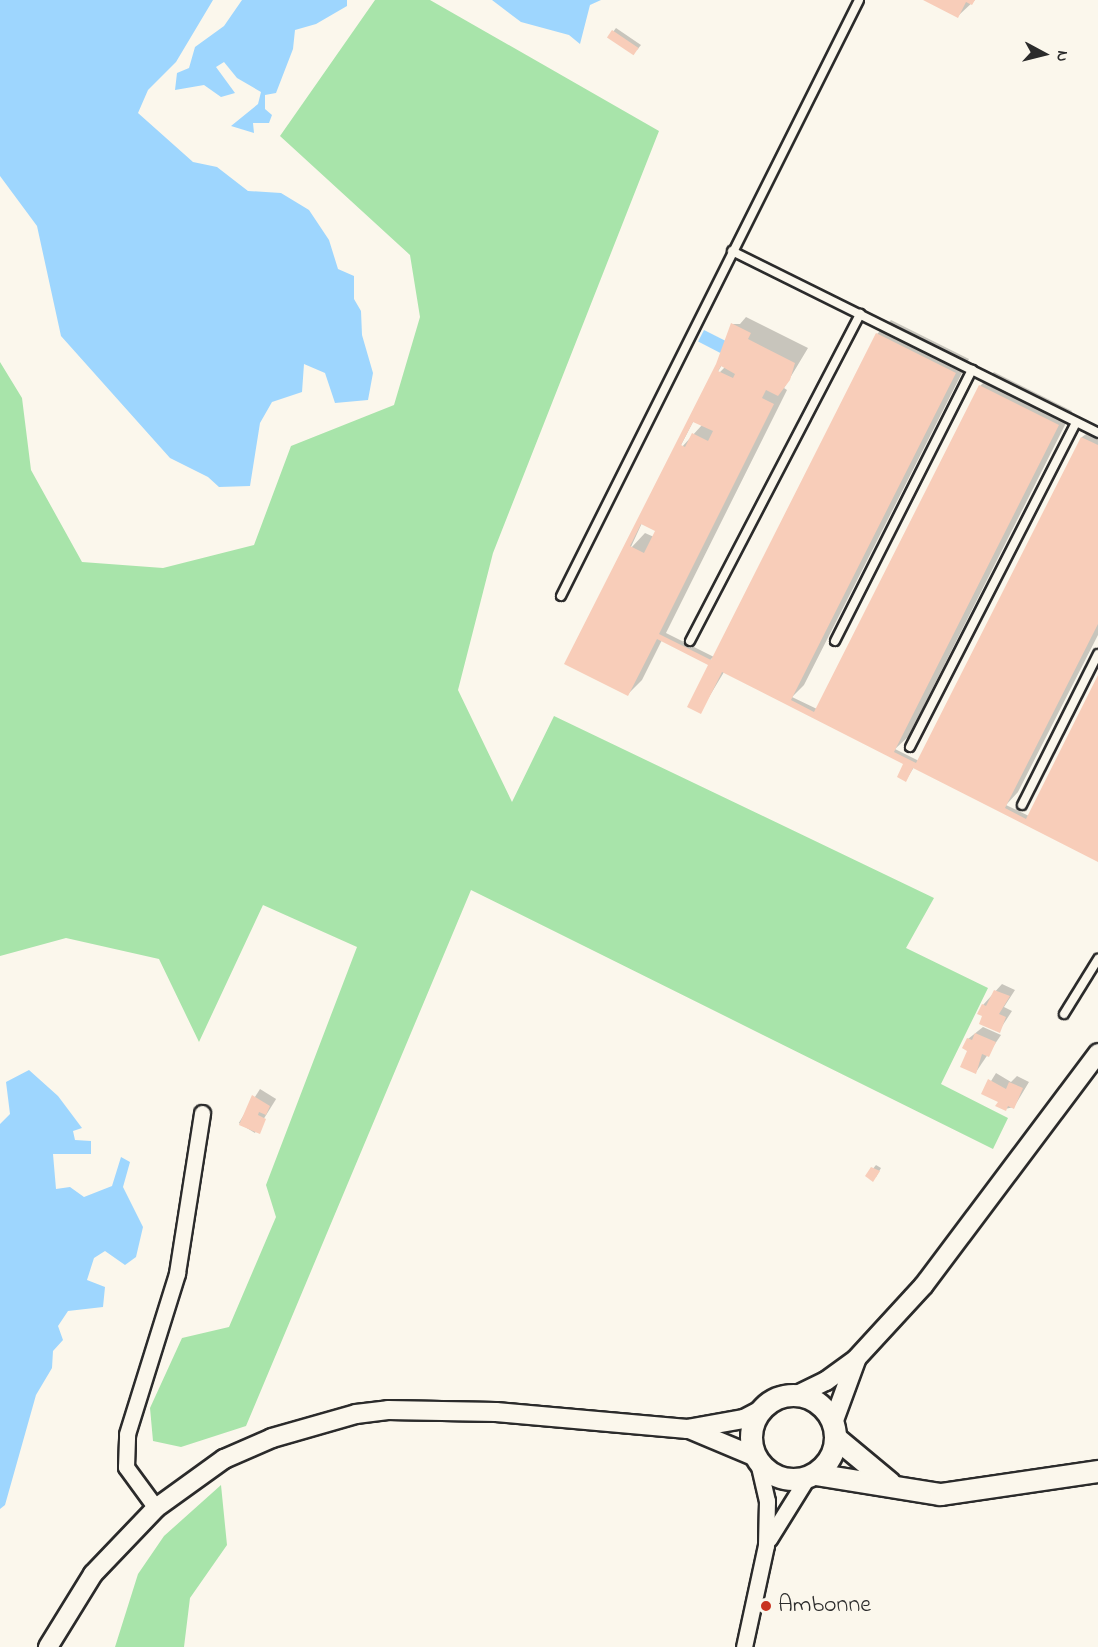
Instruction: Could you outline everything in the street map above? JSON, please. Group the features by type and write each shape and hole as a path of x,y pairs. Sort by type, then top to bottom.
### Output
{"main road":[{"path":"901,1491 866,1467 834,1430 823,1407 797,1395 777,1398 760,1410 751,1438 757,1459 780,1478 811,1476 901,1491 958,1493 1098,1470"},
{"path":"811,1476 828,1462 834,1430"}],"street":[{"path":"797,1395 826,1381 856,1359 924,1285 1098,1053"},
{"path":"156,1508 126,1467 127,1434 177,1273 202,1113"},
{"path":"834,1430 856,1359"},
{"path":"48,1647 93,1574 156,1508 224,1459 272,1438 356,1414 438,1409 687,1429 744,1419 760,1410"},
{"path":"687,1429 757,1459 767,1501 766,1545 744,1647"},
{"path":"766,1545 811,1476"}],"lane":[{"path":"561,596 859,0"},
{"path":"732,251 1098,433"},
{"path":"690,641 860,314"},
{"path":"836,641 972,370"},
{"path":"909,747 1076,423"},
{"path":"1022,805 1098,654"},
{"path":"1064,1014 1098,959"}],"green space":[{"path":"375,0 430,0 659,131 493,553 458,690 512,802 554,716 934,898 906,948 988,988 941,1084 1008,1118 993,1149 471,890 246,1426 181,1447 153,1441 150,1408 182,1338 229,1327 276,1217 266,1185 357,947 263,905 199,1042 159,959 66,938 0,956 0,362 22,398 31,470 82,562 163,568 254,545 291,446 394,405 420,317 410,255 280,136"},
{"path":"221,1485 227,1545 190,1598 184,1647 115,1647 138,1574 164,1536"}],"water":[{"path":"0,0 213,0 176,62 148,90 138,113 193,162 217,167 248,191 281,193 309,210 329,240 338,269 354,276 354,299 361,311 362,335 373,373 368,400 335,403 325,373 304,364 302,392 272,402 260,423 250,486 219,487 208,477 170,458 61,336 37,226 0,176"},
{"path":"242,0 347,0 347,6 316,24 295,30 293,49 276,93 265,95 265,109 272,115 269,123 253,123 254,133 231,126 258,104 261,92 237,78 224,62 216,67 235,93 221,97 204,85 175,90 177,73 189,68 195,47 224,26"},
{"path":"492,0 601,0 590,5 580,44 569,35 521,22"},
{"path":"704,330 726,341 720,353 698,342"},
{"path":"29,1070 58,1096 82,1128 73,1131 75,1140 91,1141 91,1154 53,1154 56,1189 70,1187 84,1197 112,1186 121,1157 130,1162 123,1187 143,1227 136,1257 125,1265 105,1251 94,1258 87,1280 105,1287 103,1307 68,1311 58,1326 63,1340 53,1351 52,1368 36,1395 5,1505 0,1509 0,1124 10,1114 6,1082"}],"building":[{"path":"923,0 975,0 972,5 966,2 958,18"},
{"path":"612,30 639,48 633,55 607,37"},
{"path":"731,323 751,333 748,339 795,363 790,380 778,396 766,390 762,398 774,404 659,634 711,660 876,333 956,373 791,700 814,712 979,385 1059,425 894,752 916,763 1081,437 1098,445 1098,624 1005,808 1026,819 1098,675 1098,862 913,768 906,782 897,777 903,764 722,672 701,714 687,707 708,665 657,639 628,696 564,664 716,364","holes":["721,366 735,374 733,378 718,371","693,422 713,431 708,441 692,433 685,447 681,445","641,524 655,531 644,553 630,546"]},
{"path":"994,990 1010,996 999,1014 1006,1017 1000,1033 979,1024 982,1016 977,1014 982,1004 986,1006"},
{"path":"975,1033 996,1042 989,1057 982,1054 976,1074 960,1067 967,1051 962,1048 967,1038 972,1040"},
{"path":"988,1079 1006,1089 1009,1082 1023,1088 1014,1109 1008,1106 1006,1111 995,1106 998,1102 981,1094"},
{"path":"252,1095 270,1106 266,1115 259,1112 258,1115 266,1119 260,1134 239,1125"},
{"path":"871,1167 880,1171 873,1182 865,1176"}],"place":[{"name":"Ambonne","path":"766,1606"}]}
